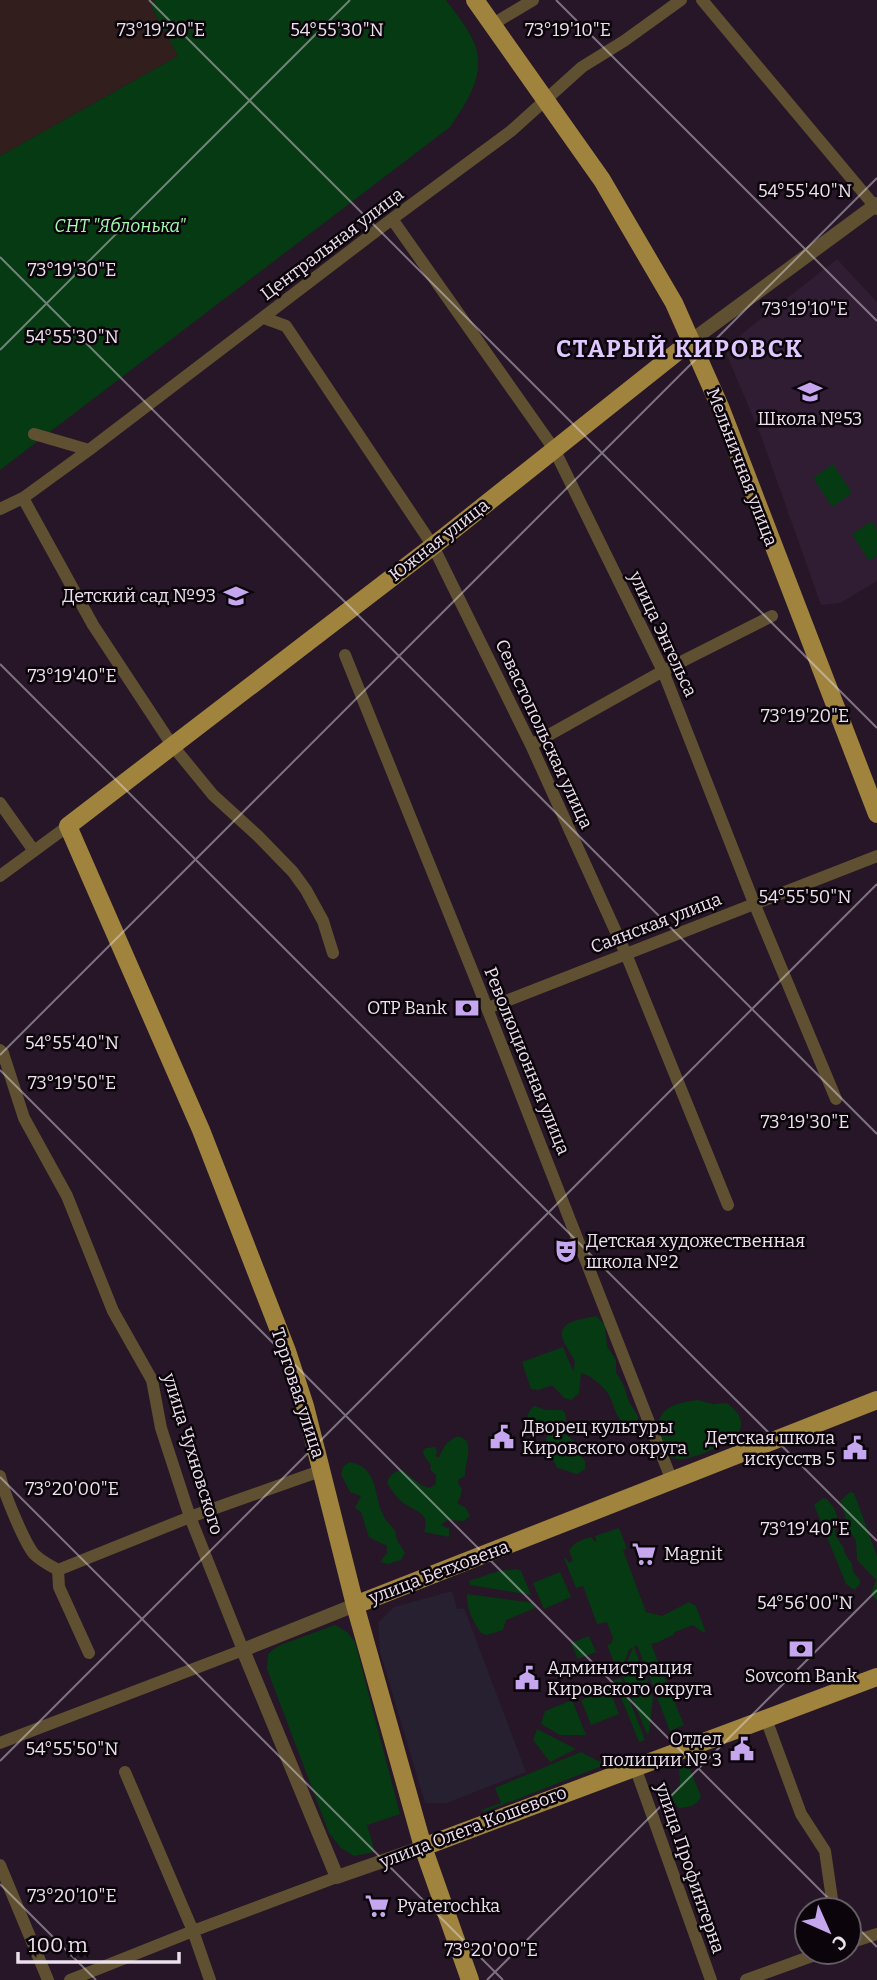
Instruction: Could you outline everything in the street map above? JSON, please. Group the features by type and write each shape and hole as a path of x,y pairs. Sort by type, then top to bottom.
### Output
{"main road":[{"name":"Мельничная улица","path":"475,0 603,180 674,303 721,409 877,814"},
{"name":"Южная улица","path":"68,826 433,546 691,341"},
{"name":"Торговая улица","path":"68,826 206,1143 287,1351 306,1406 355,1605 423,1847 470,1980"},
{"name":"улица Бетховена","path":"355,1605 877,1400"},
{"name":"улица Олега Кошевого","path":"423,1847 877,1677"}],"street":[{"path":"493,24 533,0"},
{"name":"Центральная улица","path":"0,509 23,498 89,450 511,131 582,67 681,0"},
{"path":"702,0 876,206"},
{"name":"Южная улица","path":"691,341 876,206"},
{"name":"улица Энгельса","path":"392,219 554,449 663,671 754,904 836,1099"},
{"name":"Севастопольская улица","path":"264,317 286,326 433,546 531,745 626,954 728,1205"},
{"path":"34,434 89,450"},
{"path":"23,498 93,625 172,745 213,795 258,835 293,872 323,921 333,953"},
{"path":"531,745 663,671 772,616"},
{"name":"Революционная улица","path":"345,655 488,1008 672,1481"},
{"path":"0,803 34,851"},
{"name":"Южная улица","path":"0,876 68,826"},
{"name":"Саянская улица","path":"488,1008 877,856"},
{"name":"улица Чухновского","path":"0,1050 24,1118 67,1196 113,1311 152,1380 161,1428 190,1517 337,1877"},
{"path":"0,1476 3,1491 32,1552 45,1564 58,1570 190,1517 323,1470"},
{"path":"58,1570 59,1587 89,1653"},
{"name":"улица Бетховена","path":"0,1743 355,1605"},
{"path":"766,1718 801,1814 825,1851 831,1896"},
{"name":"улица Профинтерна","path":"635,1767 710,1980"},
{"path":"125,1772 193,1931 210,1980"},
{"name":"улица Олега Кошевого","path":"70,1980 193,1931 423,1847"},
{"path":"0,1865 48,1980"},
{"path":"746,1980 793,1963"}],"shaded area":[{"path":"0,0 154,0 151,6 178,56 0,156"},
{"name":"Школа №53","path":"837,259 877,302 877,581 840,603 821,605 761,436 724,348"},
{"path":"452,1591 457,1609 464,1608 526,1772 447,1803 425,1803 380,1652 378,1623 394,1607"}],"green space":[{"name":"СНТ \"Яблонька\"","path":"154,0 446,0 464,25 477,52 475,82 467,101 450,127 0,470 0,156 178,56 151,6"},
{"path":"833,464 852,493 832,507 813,478"},
{"path":"872,521 877,530 877,556 869,561 852,534"},
{"path":"596,1316 605,1325 607,1346 616,1360 616,1372 629,1402 638,1416 637,1424 626,1426 622,1423 606,1392 585,1374 581,1373 579,1393 571,1400 564,1398 553,1386 531,1389 522,1362 563,1347 573,1371 575,1362 563,1340 563,1329 574,1321"},
{"path":"698,1400 712,1404 727,1403 740,1418 739,1431 726,1443 697,1456 679,1459 662,1452 661,1428 658,1424 660,1417 668,1408"},
{"path":"534,1406 546,1410 562,1410 566,1421 536,1429 528,1418"},
{"path":"553,1432 565,1434 578,1444 577,1451 585,1461 585,1469 578,1474 557,1468 554,1461 544,1455 547,1436"},
{"path":"459,1436 467,1441 468,1450 465,1476 459,1479 458,1483 462,1489 457,1503 466,1508 470,1516 464,1521 447,1520 441,1525 449,1529 449,1537 424,1532 424,1516 400,1500 387,1483 393,1474 402,1470 421,1485 429,1488 436,1484 436,1475 430,1469 431,1465 423,1451 435,1447 436,1457 439,1457 446,1444"},
{"path":"349,1462 366,1469 374,1482 383,1515 405,1553 401,1560 388,1564 380,1562 387,1553 387,1546 369,1537 361,1512 355,1508 361,1496 350,1492 341,1474 343,1467"},
{"path":"850,1492 854,1493 877,1556 877,1601 871,1594 876,1580 857,1560 856,1541 846,1524 840,1501"},
{"path":"823,1498 834,1508 837,1516 835,1535 852,1564 853,1572 860,1580 854,1590 846,1584 814,1505"},
{"path":"619,1528 627,1549 623,1550 646,1612 662,1616 689,1602 696,1606 706,1633 693,1625 651,1644 684,1725 670,1731 637,1645 634,1647 640,1663 625,1667 633,1647 623,1665 617,1669 607,1645 611,1644 613,1638 607,1622 597,1624 583,1586 576,1588 564,1558 569,1563 573,1561 569,1551 579,1541 592,1537 597,1542 595,1536"},
{"path":"499,1571 521,1571 531,1595 470,1585 469,1581"},
{"path":"560,1572 571,1597 544,1609 533,1583"},
{"path":"467,1594 533,1603 535,1608 506,1620 503,1630 487,1635 481,1633 473,1619"},
{"path":"335,1625 347,1632 355,1642 400,1814 367,1825 375,1852 354,1856 341,1848 329,1833 267,1669 268,1654 278,1646"},
{"path":"589,1636 596,1652 578,1659 571,1643"},
{"path":"642,1667 653,1698 647,1734 621,1672"},
{"path":"621,1678 645,1740 639,1742 614,1680"},
{"path":"609,1688 619,1714 591,1725 581,1700"},
{"path":"572,1700 586,1735 560,1735 541,1724 545,1711"},
{"path":"537,1729 576,1749 550,1762 533,1740"},
{"path":"581,1752 602,1763 602,1766 484,1812 482,1810 501,1803 495,1788"},
{"path":"679,1767 690,1769 701,1796 693,1805 679,1808 671,1795 680,1785"}],"place":[{"name":"Школа №53","path":"810,392"},
{"name":"Детский сад №93","path":"236,596"},
{"name":"OTP Bank","path":"467,1008"},
{"name":"Детская художественная школа №2","path":"566,1251"},
{"name":"Дворец культуры Кировского округа","path":"502,1437"},
{"name":"Детская школа искусств 5","path":"855,1448"},
{"name":"Magnit","path":"644,1554"},
{"name":"Sovcom Bank","path":"801,1649"},
{"name":"Администрация Кировского округа","path":"527,1678"},
{"name":"Отдел полиции № 3","path":"742,1749"},
{"name":"Pyaterochka","path":"377,1906"}],"district":[{"name":"СТАРЫЙ КИРОВСК","path":"680,349"}]}
